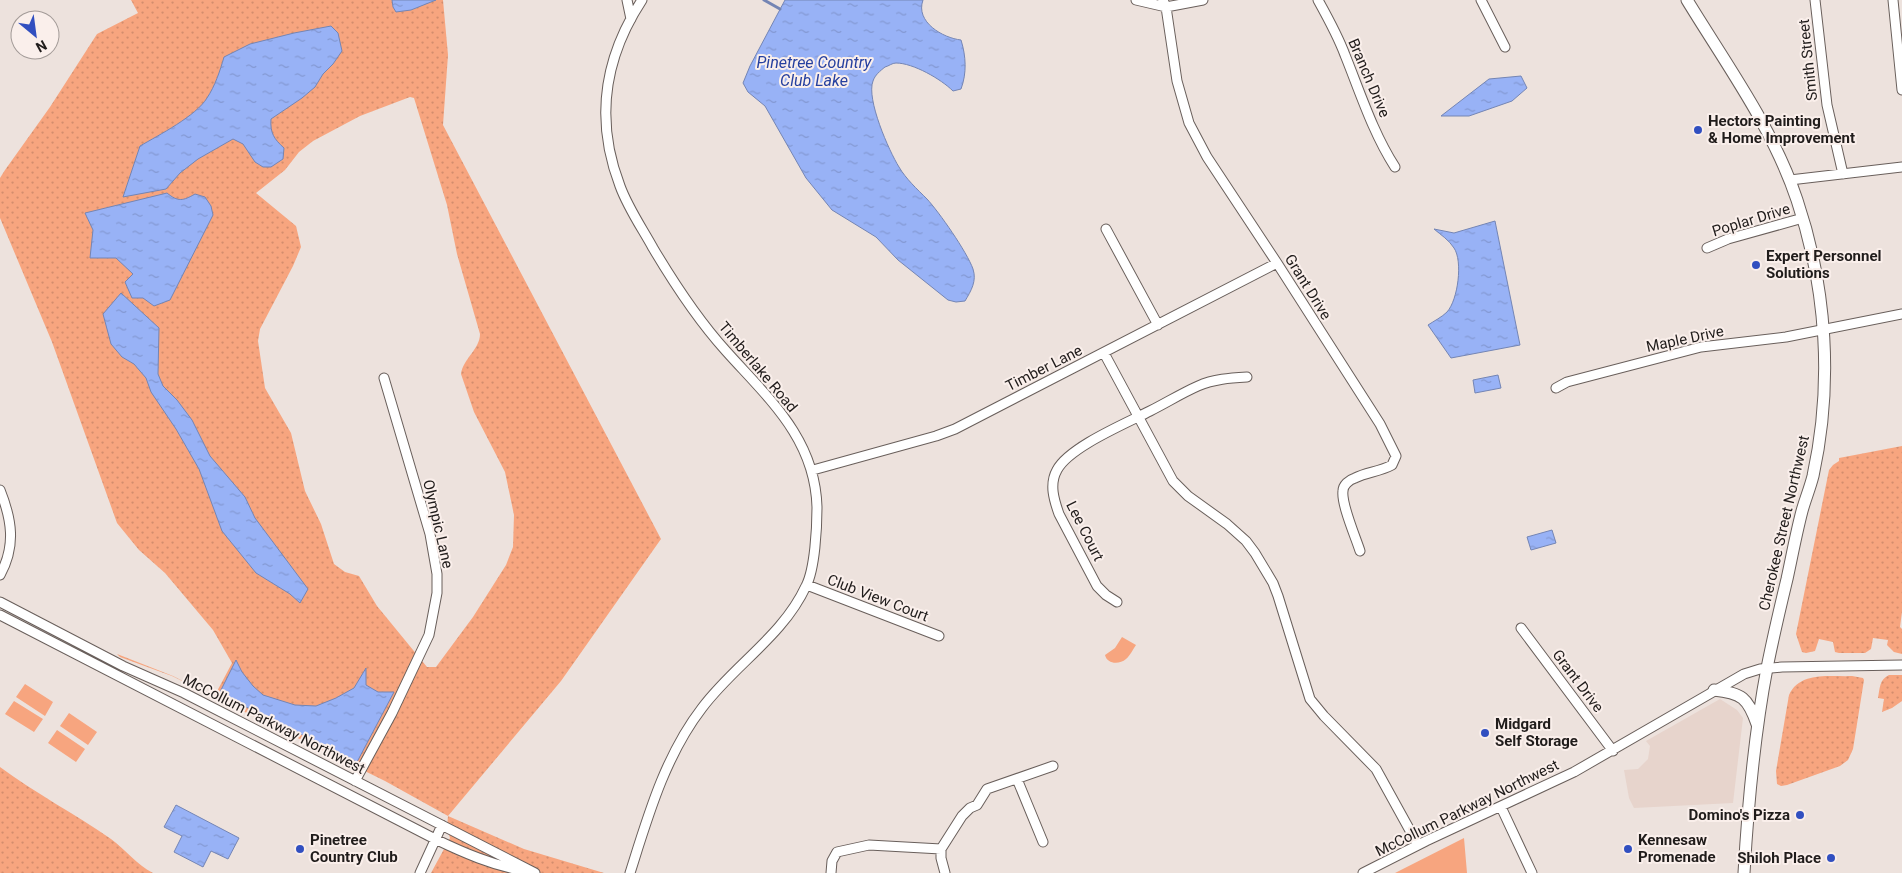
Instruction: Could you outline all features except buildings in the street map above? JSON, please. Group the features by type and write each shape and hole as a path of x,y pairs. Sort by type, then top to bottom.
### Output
{"main road":[{"name":"Cherokee Street Northwest","path":"1687,0 1762,122 1790,180 1803,218 1820,292 1824,331 1825,386 1817,453 1767,668 1757,725 1750,785 1744,873"},
{"path":"1714,690 1731,692 1743,697 1750,706 1757,725"}],"street":[{"path":"627,0 631,19"},
{"name":"Timberlake Road","path":"630,873 658,786 677,749 702,708 737,669 772,635 807,585 816,546 817,506 813,470 796,436 778,407 724,350 675,285 621,189 612,166 605,120 612,62 631,19 642,0"},
{"path":"1136,0 1165,4 1203,0"},
{"name":"Branch Drive","path":"1318,0 1344,53 1387,155 1395,166"},
{"path":"1481,0 1505,47"},
{"name":"Smith Street","path":"1816,0 1827,105 1843,174"},
{"path":"1893,0 1902,90"},
{"name":"Grant Drive","path":"1165,4 1177,81 1188,120 1207,157 1383,421 1396,456 1392,465 1357,477 1348,482 1342,490 1360,551"},
{"path":"1790,180 1801,177 1843,174 1902,166"},
{"name":"Poplar Drive","path":"1707,248 1729,239 1803,218"},
{"path":"1106,229 1158,325"},
{"name":"Timber Lane","path":"813,470 955,429 1277,263"},
{"name":"Maple Drive","path":"1556,388 1567,382 1701,347 1824,331 1902,314"},
{"path":"1104,353 1173,481 1188,496 1246,541 1264,568 1278,596 1310,698 1324,716 1376,769 1418,845"},
{"name":"Lee Court","path":"1116,602 1097,586 1059,514 1052,484 1058,468 1071,455 1092,442 1199,386 1229,378 1247,377"},
{"name":"Olympic Lane","path":"355,781 392,713 429,635 437,593 437,574 430,534 384,378"},
{"path":"0,490 10,526 11,544 6,564 0,575"},
{"name":"Club View Court","path":"807,585 939,636"},
{"name":"McCollum Parkway Northwest","path":"0,602 123,666 184,693 535,873"},
{"name":"McCollum Parkway Northwest","path":"0,615 435,839 490,863 535,873"},
{"name":"Grant Drive","path":"1521,628 1613,751"},
{"name":"McCollum Parkway Northwest","path":"1363,873 1418,845 1562,778 1613,751 1744,674 1767,668 1873,664 1902,665"},
{"path":"945,873 941,849 962,816 970,808 977,805 987,789 1053,766"},
{"path":"1017,779 1043,842"},
{"path":"1501,807 1532,873"},
{"path":"420,873 442,825"},
{"path":"831,873 832,861 837,852 869,844 941,849"}],"shaded area":[{"name":"Pinetree Country Club","path":"131,0 443,0 448,55 443,125 661,539 561,681 448,816 385,781 214,697 232,663 213,630 165,573 139,550 117,523 52,342 0,218 0,178 50,107 97,34 138,13","holes":["410,97 414,98 447,205 457,254 480,334 477,344 461,374 474,412 505,472 514,515 513,547 506,565 473,617 436,667 427,667 377,606 359,576 345,572 334,564 321,524 305,491 291,433 265,388 258,341 260,329 301,247 296,226 256,193 285,170 299,152 313,141 360,116"]},
{"path":"1902,446 1902,612 1900,627 1902,629 1902,654 1894,652 1887,645 1888,640 1873,638 1871,649 1865,653 1835,652 1833,642 1819,639 1815,651 1802,652 1796,634 1829,470 1839,461 1839,458"},
{"path":"1122,637 1136,645 1129,656 1123,661 1111,662 1105,655 1115,648"},
{"path":"117,654 173,676 199,689 172,676 120,657"},
{"path":"1889,675 1902,675 1902,701 1882,712 1884,699 1878,698 1883,679"},
{"path":"1852,676 1863,678 1864,680 1853,749 1848,760 1840,766 1787,785 1781,786 1777,784 1776,771 1789,695 1794,687 1800,682 1816,677"},
{"path":"25,684 53,702 45,716 16,697"},
{"path":"1720,699 1737,710 1743,718 1733,803 1634,808 1629,798 1624,770 1638,769 1648,759 1650,746 1646,741"},
{"path":"14,701 43,719 34,732 5,714"},
{"path":"69,713 97,732 88,745 60,726"},
{"path":"57,730 85,749 76,762 48,743"},
{"path":"0,767 111,839 153,873 0,873"},
{"name":"Pinetree Country Club","path":"448,816 524,849 604,873 431,873 450,838 447,828"},
{"path":"1464,838 1467,873 1395,873"}],"water":[{"path":"392,0 436,0 411,10 396,12"},
{"name":"Pinetree Country Club Lake","path":"785,0 923,0 923,15 932,28 946,36 961,40 965,64 961,89 953,91 926,72 903,64 893,63 878,73 873,81 872,89 880,125 899,167 908,180 938,213 970,262 974,273 974,282 965,301 956,302 948,300 898,260 876,237 832,210 806,178 765,106 748,92 743,83"},
{"path":"331,26 338,33 342,51 315,87 271,119 273,135 284,148 283,159 271,167 263,167 255,162 243,144 233,139 198,159 180,173 166,189 123,197 140,146 176,125 202,105 215,83 224,57 250,44"},
{"path":"1521,76 1527,88 1512,101 1469,116 1441,116 1489,79"},
{"path":"167,193 181,200 195,194 205,197 211,206 213,215 170,300 154,306 143,298 132,298 125,282 133,274 116,258 90,258 93,230 85,213"},
{"path":"1495,221 1520,345 1451,358 1428,325 1447,312 1454,299 1459,271 1457,254 1452,245 1434,229 1454,233"},
{"path":"121,293 159,328 158,374 163,386 177,400 192,420 210,456 245,497 255,518 308,589 300,603 290,594 256,573 222,531 199,469 176,429 151,392 146,378 134,364 122,357 111,344 103,314"},
{"path":"1498,375 1501,388 1475,393 1473,380"},
{"path":"1552,530 1556,543 1531,550 1527,537"},
{"path":"236,660 242,672 263,695 295,705 316,706 336,698 354,688 366,668 366,685 378,692 394,692 357,762 236,702 218,696"},
{"path":"176,805 239,838 228,859 211,851 203,867 174,852 182,836 164,827"}],"waterway":[{"path":"764,0 780,9"}],"place":[{"name":"Hectors Painting & Home Improvement","path":"1698,130"},
{"name":"Expert Personnel Solutions","path":"1756,265"},
{"name":"Midgard Self Storage","path":"1485,733"},
{"name":"Domino's Pizza","path":"1800,815"},
{"name":"Pinetree Country Club","path":"300,849"},
{"name":"Kennesaw Promenade","path":"1628,849"},
{"name":"Shiloh Place","path":"1831,858"}]}
